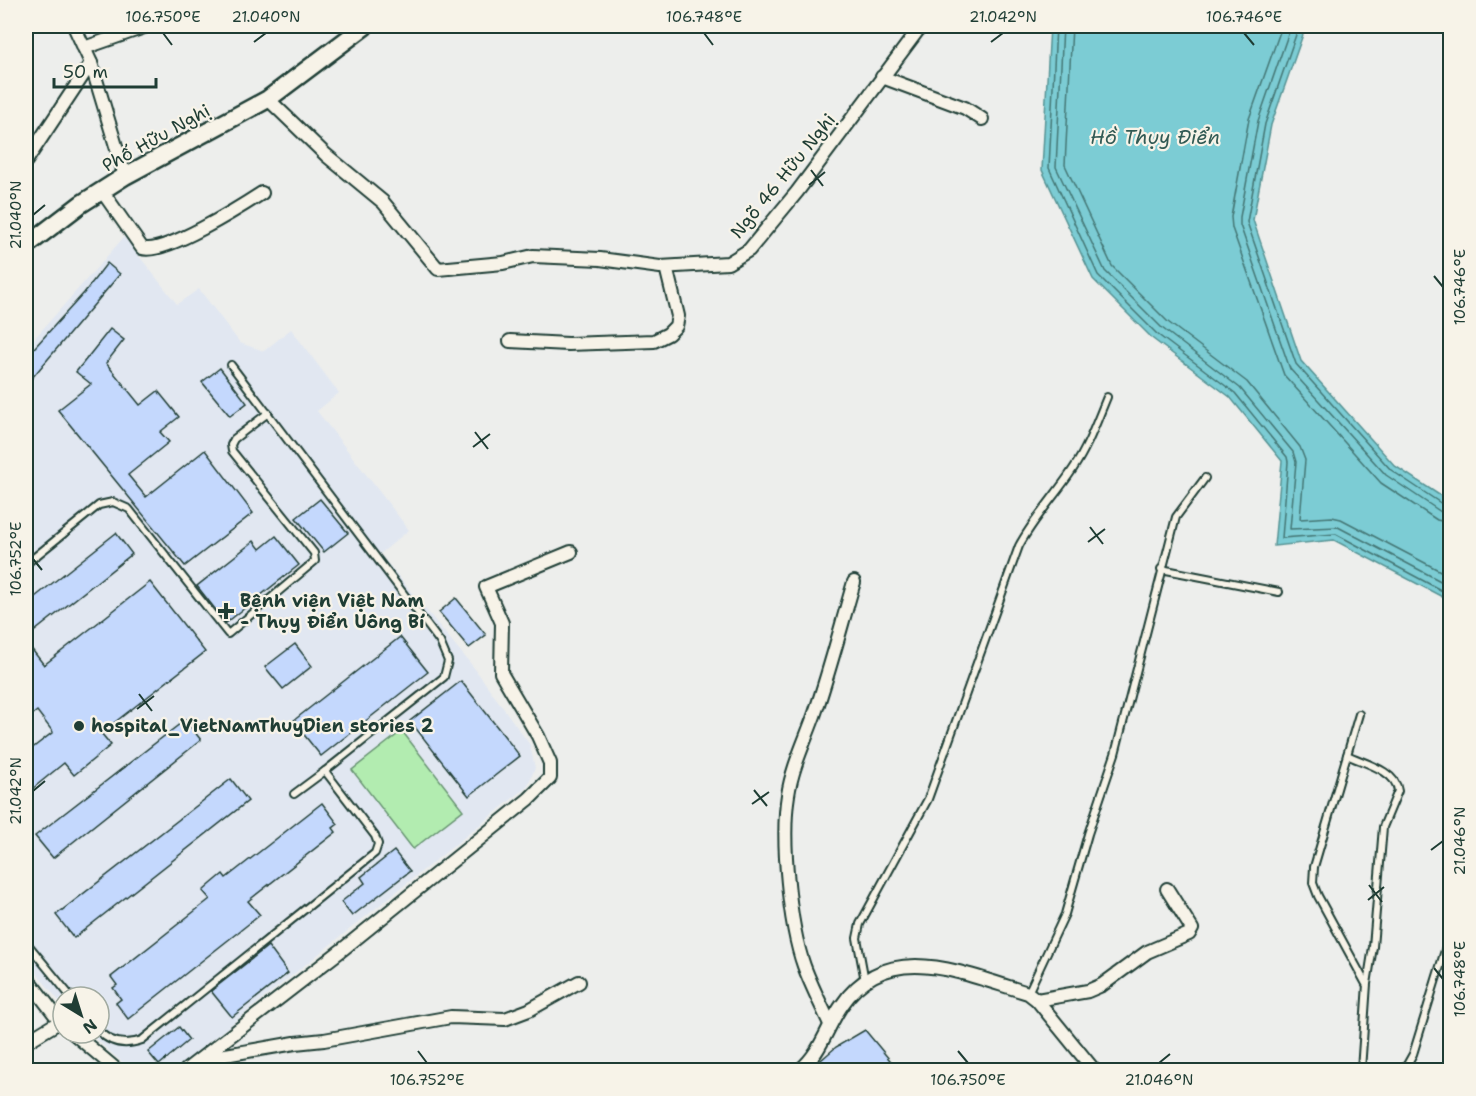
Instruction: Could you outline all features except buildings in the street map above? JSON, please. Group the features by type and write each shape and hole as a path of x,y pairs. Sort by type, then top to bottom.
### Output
{"main road":[{"name":"Phố Hữu Nghị","path":"26,246 49,227 125,176 268,99 365,26"}],"street":[{"path":"74,26 91,63 125,176"},
{"path":"84,48 147,26"},
{"name":"Ngõ 46 Hữu Nghị","path":"268,99 326,155 383,202 438,269 503,263 533,256 600,259 666,267 728,263 748,250 797,192 921,26"},
{"path":"26,161 91,63"},
{"path":"882,77 965,108 982,119"},
{"path":"102,191 142,248 147,250 203,228 262,193"},
{"path":"510,341 590,344 654,341 668,334 676,326 678,316 666,267"},
{"path":"186,1071 529,800 550,778 550,763 538,736 501,673 502,623 486,587 571,552"},
{"path":"830,1024 804,967 796,941 789,884 786,815 793,773 816,711 854,582"},
{"path":"800,1071 815,1055 843,1002 865,981 878,973 894,968 926,965 1033,996 1073,995 1095,988 1119,974 1148,952 1189,934 1192,929 1189,921 1167,889"},
{"path":"26,977 51,1010"},
{"path":"201,1059 295,1043 324,1041 451,1017 505,1019 529,1010 579,982"},
{"path":"1033,996 1094,1071"},
{"path":"26,1042 51,1028"},
{"path":"86,1045 117,1071"}],"lane":[{"path":"231,365 440,642 448,662 444,677 294,794"},
{"path":"865,981 857,938 860,924 928,799 1019,546 1028,528 1074,468 1085,449 1107,397"},
{"path":"26,564 99,505 113,502 129,509 228,634 315,561 314,553 232,451 231,445 234,439 268,413"},
{"path":"1033,996 1065,914 1088,834 1115,754 1176,517 1205,478"},
{"path":"1161,569 1279,592"},
{"path":"1359,714 1314,867 1313,883 1367,984"},
{"path":"1347,755 1385,772 1398,786 1383,827 1373,947 1367,984 1361,1071"},
{"path":"111,1039 128,1045 142,1040 375,853 378,844 375,836 325,771"},
{"path":"1404,1071 1413,1054 1450,934"},
{"path":"26,942 61,985"}],"shaded area":[{"name":"Bệnh viện Việt Nam - Thụy Điển Uông Bí","path":"124,237 177,304 199,289 240,343 264,351 291,329 339,393 317,411 409,530 380,554 475,669 530,745 535,768 527,787 174,1070 131,1070 103,1045 111,1045 111,985 51,985 51,991 26,960 26,348"}],"green space":[{"path":"402,731 463,810 413,849 352,770"}],"water":[{"name":"Hồ Thụy Điển","path":"1050,26 1306,26 1271,125 1253,220 1301,361 1395,466 1450,502 1450,601 1334,540 1274,546 1282,461 1230,397 1153,339 1093,279 1042,170"}],"place":[{"name":"Bệnh viện Việt Nam - Thụy Điển Uông Bí","path":"226,611"},
{"name":"hospital_VietNamThuyDien stories 2","path":"79,726"}]}
